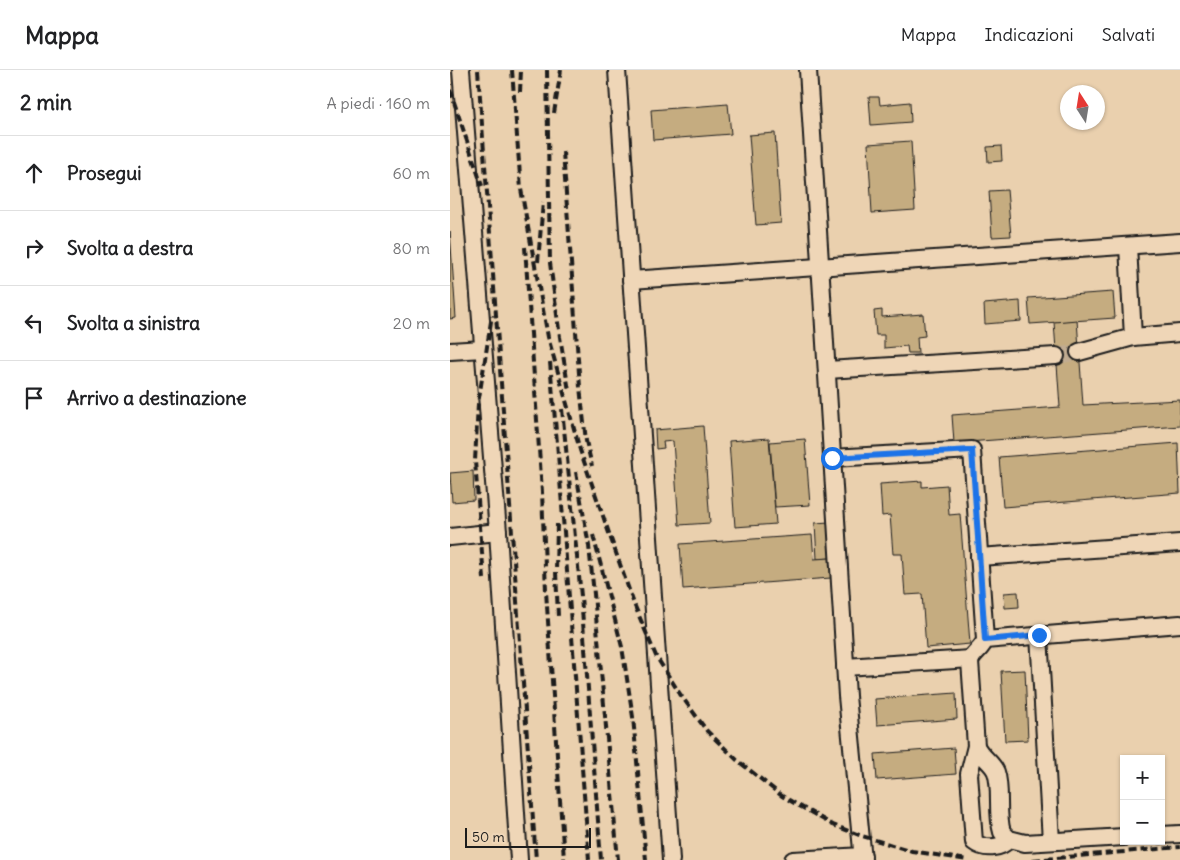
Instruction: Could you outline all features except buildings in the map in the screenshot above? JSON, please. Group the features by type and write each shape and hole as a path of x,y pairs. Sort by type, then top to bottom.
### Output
{"lane":[{"path":"461,70 498,532 519,860"},
{"path":"617,70 671,860"},
{"path":"793,860 863,858 846,667 808,70"},
{"path":"631,280 1180,242"},
{"path":"1128,246 1133,337"},
{"path":"1079,352 1133,337 1180,333"},
{"path":"450,351 483,349"},
{"path":"827,370 1056,356"},
{"path":"832,458 972,450 985,640 983,646 971,659 846,667"},
{"path":"450,537 498,532"},
{"path":"979,557 1180,543"},
{"path":"985,640 1180,624"},
{"path":"1039,635 1051,841"},
{"path":"971,659 976,746 979,754 991,764 996,773 1002,832 1009,839 1025,843 1120,837"},
{"path":"976,746 969,774 974,842 980,846 994,847 1003,845 1009,839"},
{"path":"1165,835 1180,834"}],"tunnel":[{"path":"1056,356 1079,352"}],"railway":[{"path":"478,70 536,860"},
{"path":"512,70 521,189 548,337 580,450 634,604 656,656 680,694 707,731 737,760 782,796 833,825 862,836 912,851 967,860"},
{"path":"520,92 521,70"},
{"path":"547,70 550,263 569,391"},
{"path":"554,113 561,70"},
{"path":"450,90 482,186"},
{"path":"563,152 580,387 586,441 592,466"},
{"path":"538,262 543,202"},
{"path":"525,247 564,860"},
{"path":"484,579 475,461 478,404 492,315"},
{"path":"550,362 589,860"},
{"path":"562,409 581,596 601,860"},
{"path":"576,472 589,546 618,860"},
{"path":"557,524 556,572 558,616"},
{"path":"593,535 622,647 633,717 646,860"},
{"path":"1033,860 1180,847"}],"route":[{"path":"832,458 972,450 985,640 1039,635"}]}
